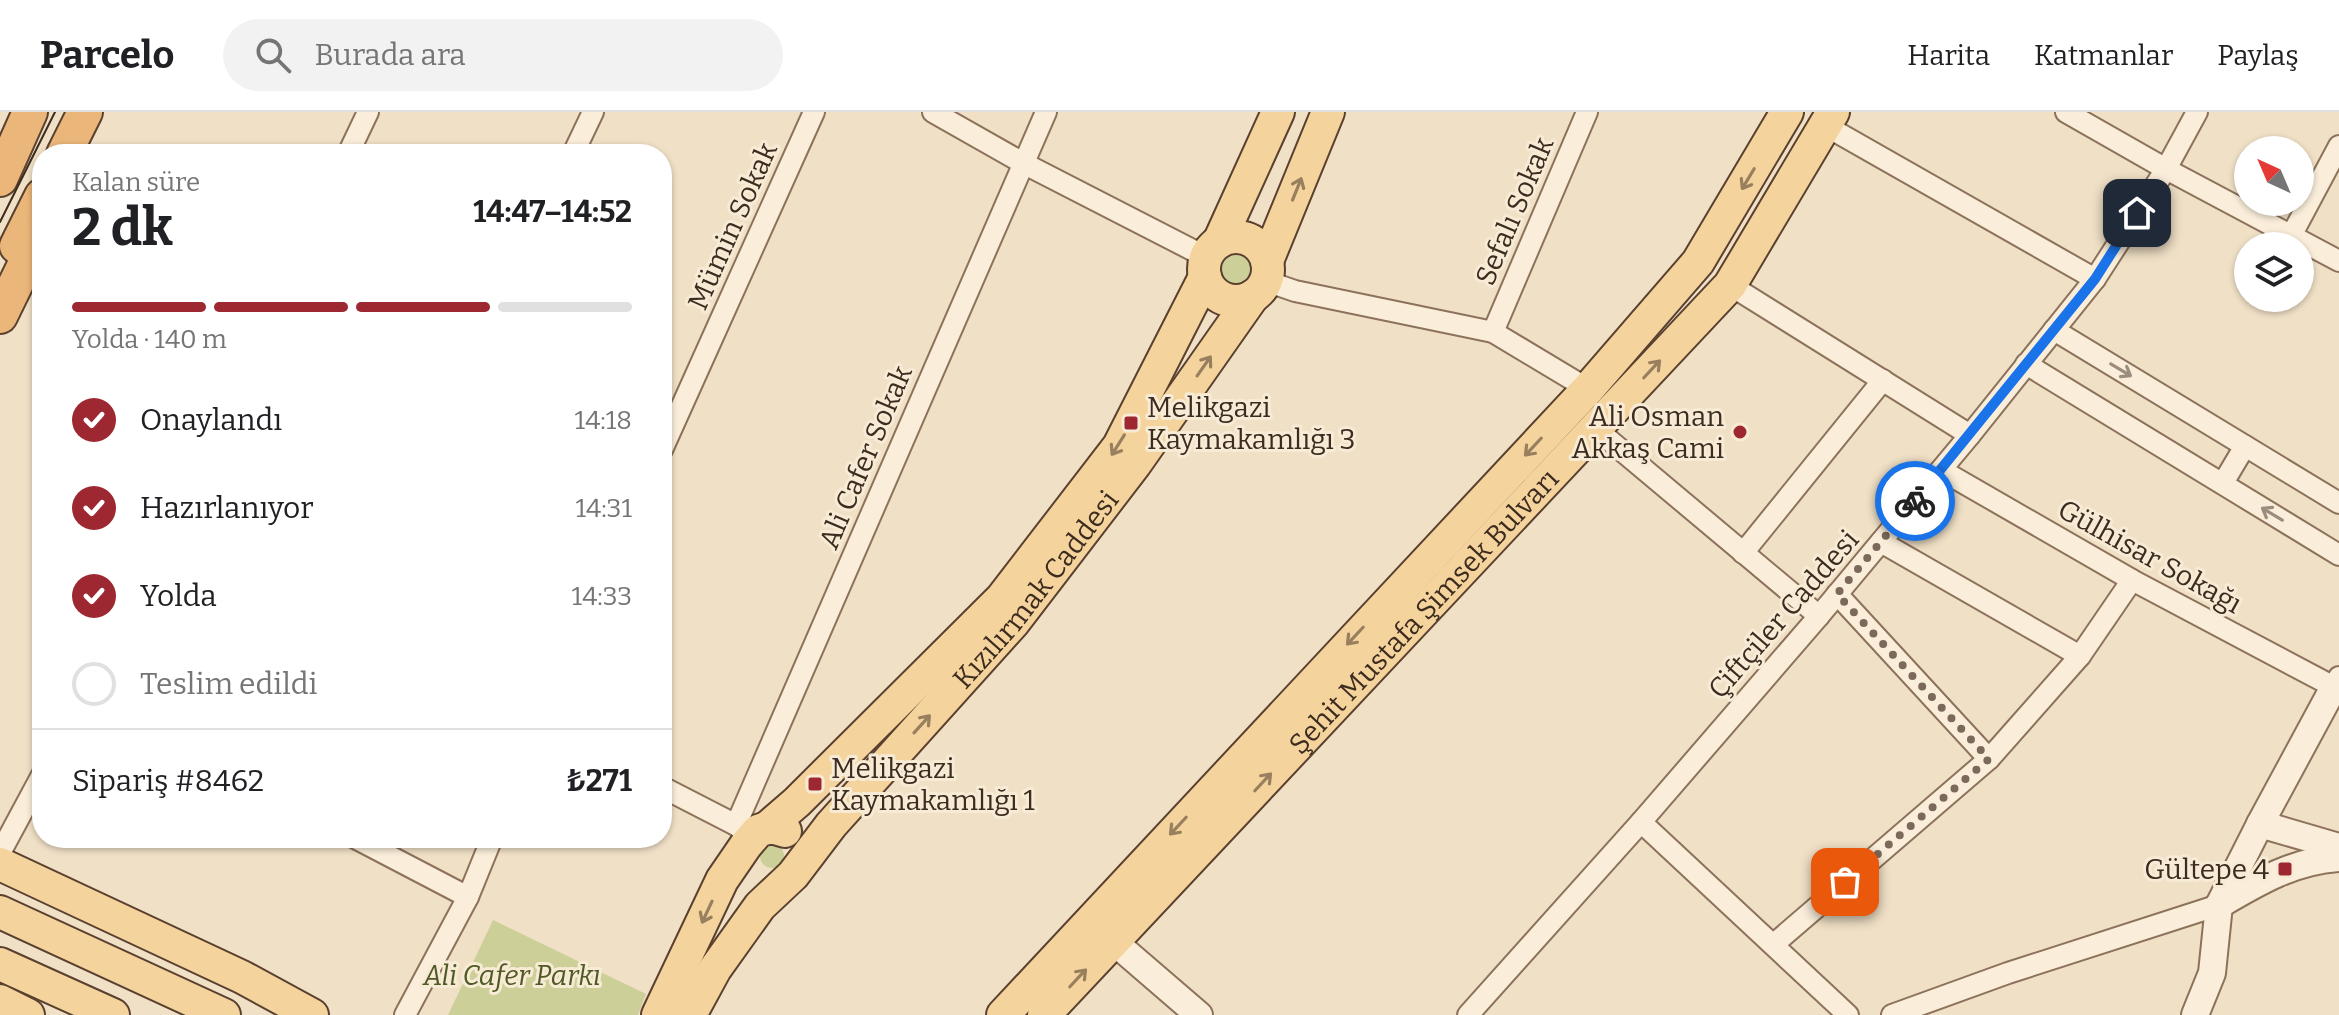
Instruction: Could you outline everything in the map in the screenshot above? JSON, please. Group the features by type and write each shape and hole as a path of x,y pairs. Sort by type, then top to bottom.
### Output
{"highway":[{"path":"0,155 27,112"},
{"path":"0,179 27,112"},
{"path":"69,144 86,112"},
{"path":"75,144 86,112"},
{"path":"0,278 32,216"},
{"path":"0,316 32,250"}],"main road":[{"name":"Kızılırmak Caddesi","path":"658,1015 722,880 750,834 797,802 1002,598 1119,446 1278,112"},
{"name":"Kızılırmak Caddesi","path":"690,1015 715,969 760,906 793,874 831,825 1013,623 1135,464 1262,279 1328,112"},
{"name":"Şehit Mustafa Şimsek Bulvarı","path":"1003,1015 1588,389 1698,262 1787,112"},
{"name":"Şehit Mustafa Şimsek Bulvarı","path":"1044,1015 1730,285 1829,119"},
{"path":"1238,237 1248,239 1263,252 1262,279 1234,301 1224,299 1209,286 1210,258 1238,237"},
{"path":"775,828 792,835 800,850 793,874 769,885 753,878 744,862 750,834 775,828"},
{"path":"0,864 242,977 312,1015"},
{"path":"0,889 280,1014"},
{"path":"0,912 224,1015"},
{"path":"0,919 184,1015"},
{"path":"0,964 113,1015"},
{"path":"0,976 78,1015"},
{"path":"0,1001 28,1015"}],"street":[{"path":"353,144 368,112"},
{"path":"578,144 593,112"},
{"name":"Mümin Sokak","path":"672,428 814,112"},
{"path":"933,112 1023,163 1210,258"},
{"name":"Ali Cafer Sokak","path":"750,834 1046,112"},
{"name":"Sefalı Sokak","path":"1493,332 1587,112"},
{"path":"2066,112 2284,232"},
{"name":"Çiftçiler Caddesi","path":"1468,1015 1641,822 1970,435 2095,279 2166,169 2197,112"},
{"path":"1829,119 2095,279"},
{"path":"2293,232 2339,146"},
{"path":"2314,248 2339,261"},
{"path":"1262,279 1295,291 1493,332 1588,389"},
{"path":"1730,285 1970,435"},
{"path":"2054,330 2339,503"},
{"path":"2026,364 2339,555"},
{"path":"1743,553 1883,380"},
{"path":"1596,429 1819,616"},
{"path":"2223,483 2245,446"},
{"name":"Gülhisar Sokağı","path":"1941,470 2132,580 2336,682"},
{"path":"1881,542 2080,656"},
{"path":"1774,944 1989,759 2080,656 2132,580"},
{"path":"1837,594 1989,759"},
{"path":"2195,1015 2212,973 2219,905 2336,682"},
{"path":"672,792 750,834"},
{"path":"0,853 32,794"},
{"path":"2264,817 2339,831"},
{"path":"2264,817 2339,847"},
{"path":"1641,822 1848,1015"},
{"path":"374,848 468,897"},
{"path":"405,1015 468,897 488,848"},
{"path":"1892,1015 2008,973 2219,905 2285,869 2339,858"},
{"path":"1113,941 1199,1015"}],"green space":[{"path":"1236,251 1249,256 1254,269 1249,282 1236,287 1223,282 1218,269 1223,256"},
{"path":"772,844 781,847 784,856 781,865 772,868 763,865 760,856 763,847"},
{"name":"Ali Cafer Parkı","path":"493,920 646,994 638,1015 448,1015"}],"tram line":[{"path":"39,144 55,112"},
{"path":"0,222 32,158"}],"way so far":[{"path":"1845,882 1989,759 1837,594 1915,501"}],"place":[{"name":"Melikgazi Kaymakamlığı 3","path":"1131,423"},
{"name":"Ali Osman Akkaş Cami","path":"1740,432"},
{"name":"Melikgazi Kaymakamlığı 1","path":"815,784"},
{"name":"Gültepe 4","path":"2285,869"}],"route":[{"path":"1915,501 2095,279 2137,213"}]}
